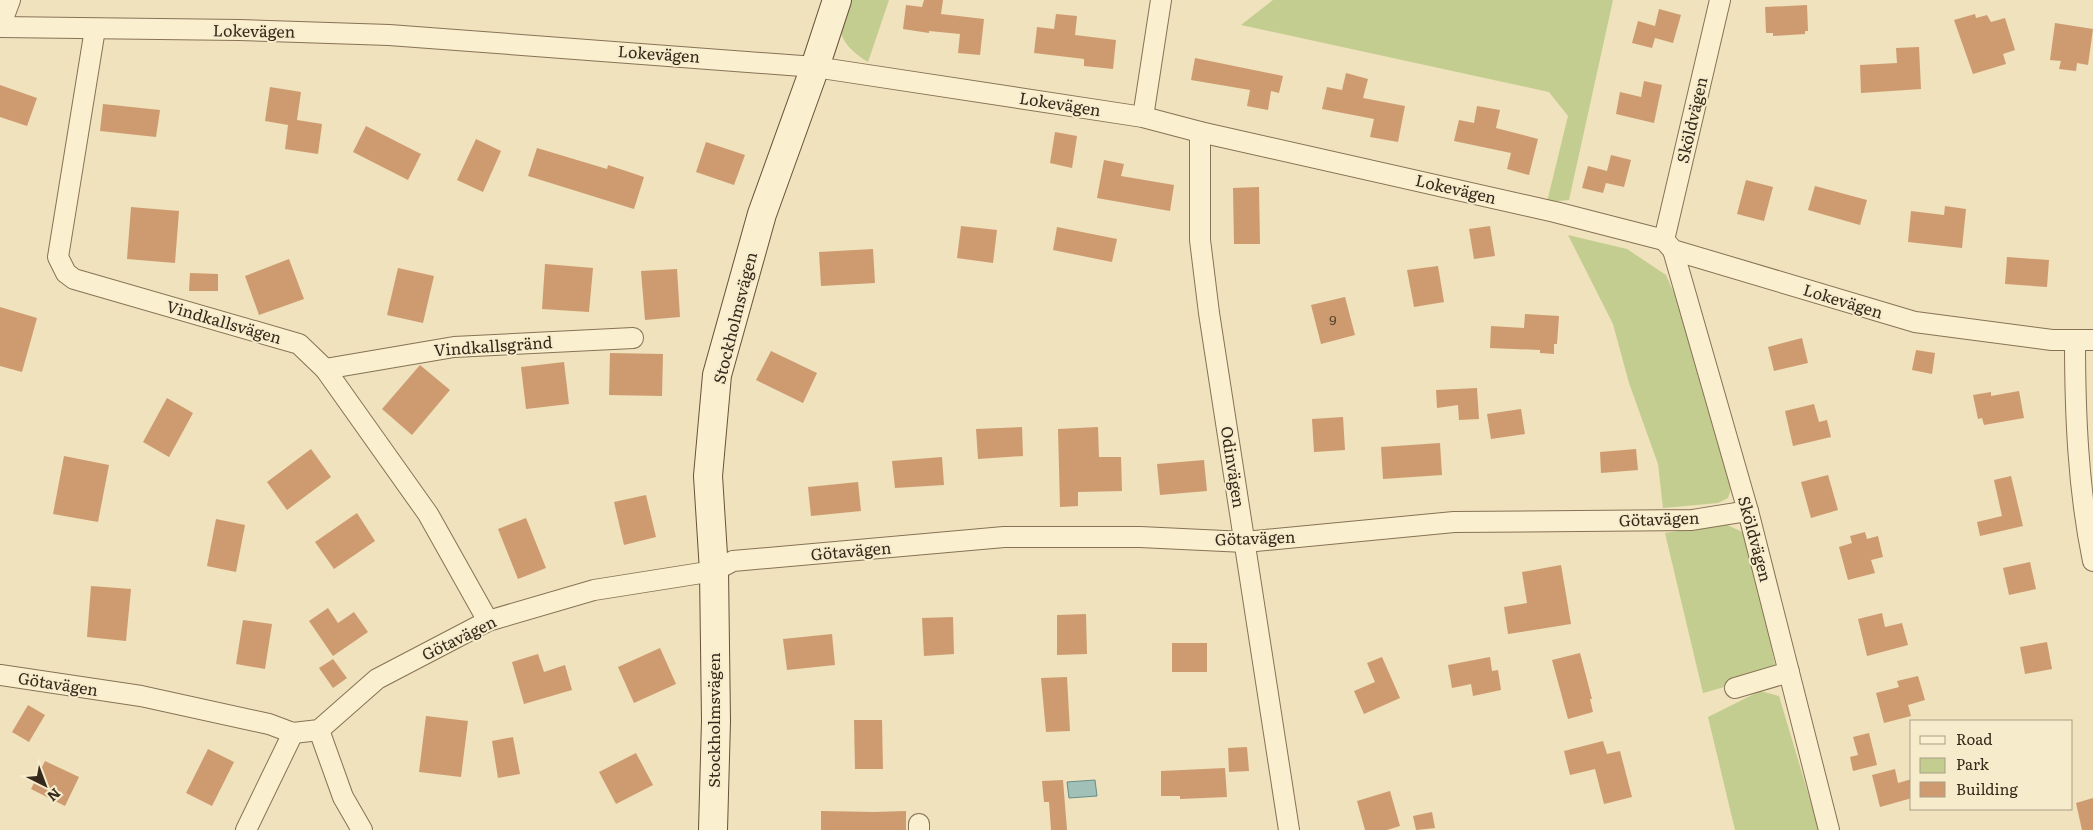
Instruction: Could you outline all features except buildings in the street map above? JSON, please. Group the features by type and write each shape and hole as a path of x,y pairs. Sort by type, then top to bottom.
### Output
{"street":[{"path":"0,27 10,0"},
{"name":"Stockholmsvägen","path":"713,830 716,721 714,571 708,476 717,375 762,214 816,67 837,0"},
{"path":"1143,117 1161,0"},
{"name":"Sköldvägen","path":"1720,0 1668,245 1748,511 1829,830"},
{"name":"Lokevägen","path":"0,27 389,35 816,67 1143,117 1200,132 1555,212 1915,322 2042,339 2084,340"},
{"name":"Vindkallsvägen","path":"94,28 58,257 66,273 74,280 300,344 325,369 428,514 488,621"},
{"name":"Odinvägen","path":"1200,132 1200,240 1209,313 1289,830"},
{"name":"Vindkallsgränd","path":"325,369 454,347 633,338"},
{"path":"2084,340 2075,405 2085,523 2093,561"},
{"name":"Götavägen","path":"0,675 141,696 269,724 293,733 319,730 377,679 488,621 594,590 714,571 733,561 1004,537 1140,537 1245,542 1454,522 1692,520 1748,511"},
{"path":"1735,688 1789,672"},
{"path":"319,730 343,797 362,830"},
{"path":"246,830 293,733"}],"green space":[{"path":"848,0 889,0 868,62 848,46 840,29 841,17"},
{"path":"1273,0 1613,0 1569,200 1547,202 1568,116 1549,92 1241,25"},
{"path":"1568,235 1627,249 1666,275 1677,300 1733,482 1728,498 1718,503 1663,508 1658,464 1629,383 1613,324"},
{"path":"1725,524 1749,535 1775,665 1767,675 1703,693 1665,533"},
{"path":"1760,691 1779,696 1819,830 1735,830 1708,717"}],"water":[{"path":"1095,780 1097,796 1069,798 1067,782"}]}
